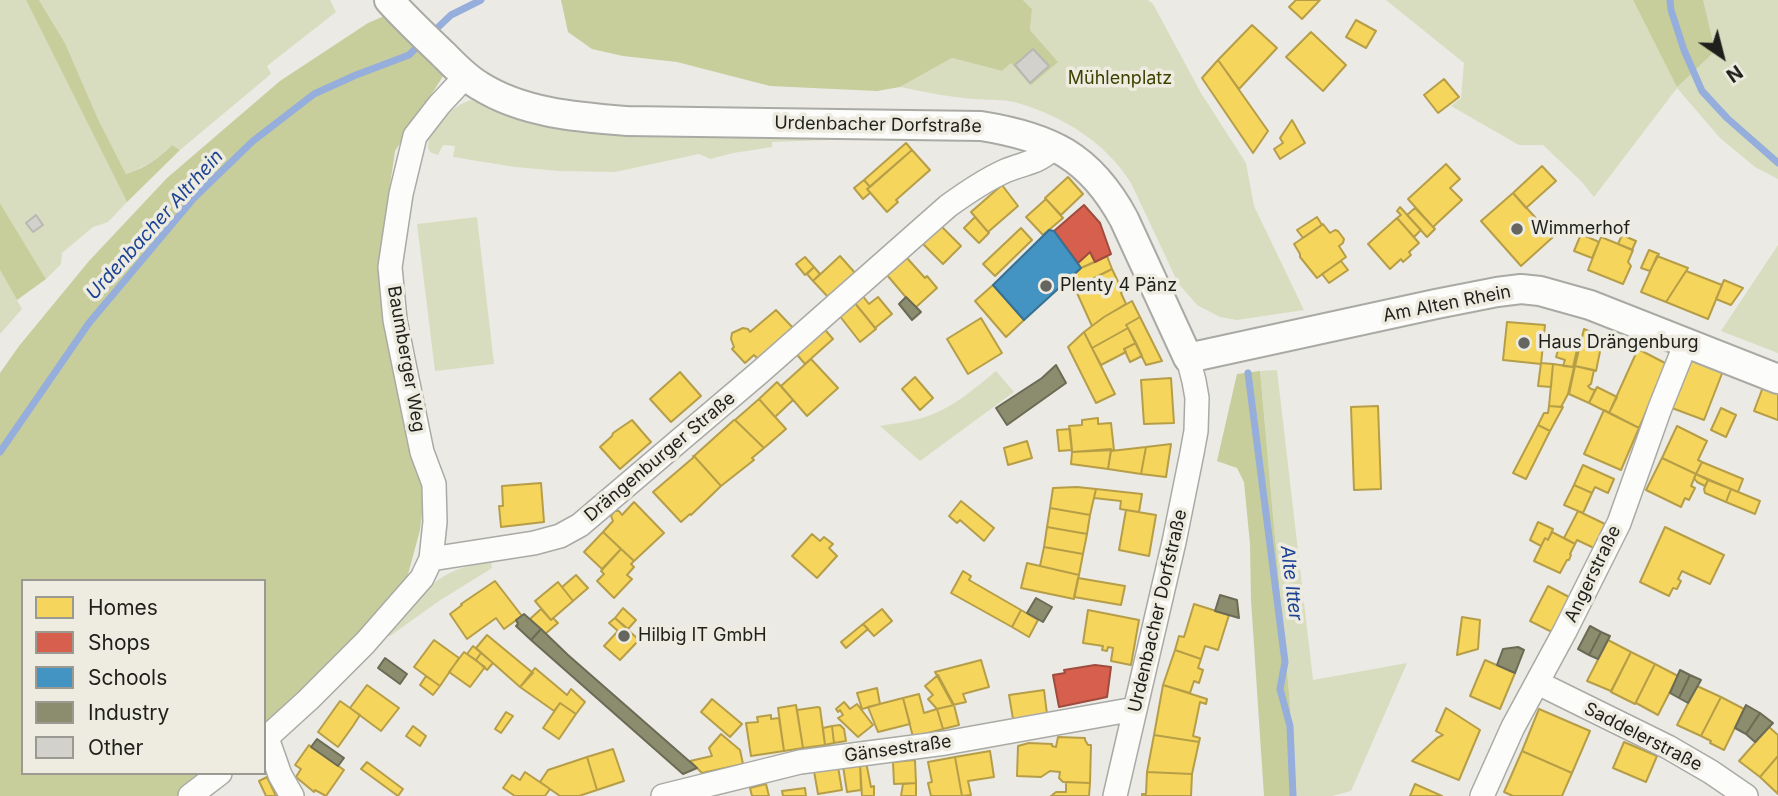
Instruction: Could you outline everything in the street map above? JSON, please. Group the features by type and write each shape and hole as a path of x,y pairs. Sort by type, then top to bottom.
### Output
{"street":[{"path":"397,9 459,69"},
{"name":"Urdenbacher Dorfstraße","path":"459,69 478,85 513,102 544,111 582,117 627,121 981,126 1006,130 1055,146 1093,174 1124,219 1188,358 1197,398 1196,431 1174,542 1115,796"},
{"name":"Baumberger Weg","path":"431,559 435,522 434,484 422,452 405,374 395,320 390,267 401,194 415,136 439,105 459,69"},
{"name":"Drängenburger Straße","path":"431,559 534,543 560,536 580,525 760,372 947,206 1003,171 1045,157 1055,146"},
{"name":"Am Alten Rhein","path":"1188,358 1436,304 1521,289 1540,291 1590,305 1778,379"},
{"name":"Angerstraße","path":"1482,796 1513,727 1619,523 1686,343"},
{"path":"292,796 280,775 266,739 365,643 422,578 431,559"},
{"name":"Saddelerstraße","path":"1538,683 1668,747 1746,796"},
{"name":"Gänsestraße","path":"663,796 800,762 945,743 1135,709"},
{"path":"190,796 217,775"}],"green space":[{"path":"0,0 26,0 127,202 108,222 93,227 62,253 61,264 46,279 0,203"},
{"path":"26,0 39,0 65,43 98,119 126,174 151,162 172,145 180,150 127,202"},
{"path":"39,0 330,0 336,12 267,66 271,74 180,150 172,145 151,162 126,174 98,119 65,43"},
{"path":"561,0 1023,0 1032,9 1030,30 1058,62 1031,85 1011,63 1002,71 952,58 900,87 877,91 770,86 677,62 623,56 592,49 568,32"},
{"name":"Mühlenplatz","path":"1023,0 1148,0 1153,4 1201,93 1246,163 1254,206 1304,310 1237,320 1220,317 1197,305 1178,283 1131,183 1121,168 1096,143 1067,124 1011,101 971,99 900,87 952,58 1002,71 1011,63 1057,62 1030,30 1032,9"},
{"path":"1386,0 1633,0 1673,78 1703,0 1778,0 1778,179 1755,167 1720,138 1677,88 1594,197 1543,145 1519,145 1451,106 1461,98 1464,63"},
{"path":"1633,0 1703,0 1715,51 1677,87"},
{"path":"389,14 447,70 395,151 386,212 382,266 426,485 420,530 407,578 383,611 266,733 266,579 21,579 21,775 211,775 184,796 0,796 0,373 89,261 167,178 280,81 368,23"},
{"path":"472,100 858,135 858,139 772,142 772,147 710,159 699,154 615,172 515,167 453,157 455,146 443,145 438,155 430,152 429,134 453,109"},
{"path":"0,203 46,279 17,300 0,270"},
{"path":"477,217 494,364 435,371 417,224"},
{"path":"1778,245 1778,353 1721,331"},
{"path":"0,270 22,309 0,334"},
{"path":"1277,370 1313,680 1407,663 1351,791 1332,796 1296,796 1260,371"},
{"path":"996,371 1014,392 920,461 880,426 914,420 945,409"},
{"path":"1260,371 1296,796 1264,796 1244,482 1237,468 1217,461 1237,374"},
{"path":"491,561 492,568 390,636 387,635 419,597 437,581 467,566"}],"building: Homes":[{"path":"1296,0 1320,0 1302,19 1289,7"},
{"path":"1356,20 1376,31 1366,48 1346,37"},
{"path":"1252,25 1277,48 1239,89 1218,60"},
{"path":"1311,32 1346,65 1323,91 1286,57"},
{"path":"1218,60 1268,131 1253,153 1202,78"},
{"path":"1444,79 1459,97 1438,113 1424,95"},
{"path":"1292,120 1305,143 1280,159 1274,149 1283,143 1280,138"},
{"path":"906,143 912,150 870,187 864,180"},
{"path":"912,150 930,170 896,200 898,202 887,212 867,189"},
{"path":"1446,164 1460,179 1450,188 1462,200 1433,227 1408,199"},
{"path":"1542,166 1556,181 1526,208 1513,193"},
{"path":"1068,177 1083,194 1061,215 1045,198"},
{"path":"864,180 870,187 867,189 870,193 863,199 854,188"},
{"path":"1002,185 1018,206 988,232 971,212"},
{"name":"Wimmerhof","path":"1513,193 1553,237 1521,266 1481,221"},
{"path":"1046,199 1063,218 1043,235 1026,217"},
{"path":"1400,207 1421,230 1414,237 1397,218 1401,215 1397,211"},
{"path":"1415,208 1435,229 1427,237 1407,215"},
{"path":"975,217 989,233 979,243 964,228"},
{"path":"1317,217 1322,225 1303,238 1297,230"},
{"path":"1397,218 1419,243 1409,252 1411,255 1403,262 1401,259 1390,269 1368,244"},
{"path":"939,224 961,246 943,264 921,242"},
{"path":"1323,224 1330,233 1338,231 1344,239 1339,246 1346,257 1317,278 1300,257 1294,244"},
{"path":"1021,228 1032,240 995,276 983,264"},
{"path":"1581,234 1599,242 1592,258 1574,251"},
{"path":"1622,235 1636,241 1632,250 1618,244"},
{"path":"1601,237 1633,250 1628,262 1631,266 1623,284 1588,270"},
{"path":"1649,250 1659,254 1650,271 1641,268"},
{"path":"1090,252 1095,262 1081,268 1078,263"},
{"path":"840,256 856,274 829,298 813,281"},
{"path":"1107,256 1112,269 1080,285 1077,293 1065,283 1081,268"},
{"path":"1657,256 1688,268 1666,302 1641,292"},
{"path":"805,257 814,267 805,275 796,264"},
{"path":"907,258 937,288 915,308 887,275"},
{"path":"1341,261 1348,270 1329,283 1322,274"},
{"path":"814,267 820,274 813,281 807,274"},
{"path":"1112,269 1126,304 1092,326 1077,293 1080,285"},
{"path":"1686,271 1722,285 1708,319 1666,302"},
{"path":"1724,280 1743,288 1731,305 1716,299"},
{"path":"993,285 1024,320 1006,337 975,301"},
{"path":"858,290 869,304 878,297 892,314 875,328 850,297"},
{"path":"850,297 876,329 860,342 835,310"},
{"path":"1132,301 1140,317 1126,325 1128,328 1092,348 1084,332"},
{"path":"776,310 794,329 759,360 754,355 745,363 732,349 732,333 743,328 750,332"},
{"path":"1140,317 1162,361 1146,365 1126,325"},
{"path":"981,318 1002,353 968,374 947,339"},
{"name":"Haus Drängenburg","path":"1507,322 1545,325 1541,364 1503,360"},
{"path":"820,324 833,339 805,364 793,350"},
{"path":"1128,328 1136,343 1124,349 1126,352 1101,365 1092,348"},
{"path":"1584,329 1603,337 1596,371 1575,366"},
{"path":"1084,332 1115,394 1096,403 1068,347"},
{"path":"1562,337 1579,341 1573,367 1563,366 1565,360 1556,357"},
{"path":"1136,343 1142,356 1130,362 1124,349"},
{"path":"1638,349 1667,364 1639,428 1609,413"},
{"path":"811,359 838,388 807,416 781,386"},
{"path":"1692,359 1723,371 1704,420 1672,408"},
{"path":"1541,363 1553,364 1551,387 1538,386"},
{"path":"1553,364 1574,367 1568,394 1561,407 1549,406"},
{"path":"1575,366 1594,370 1591,384 1588,386 1595,390 1589,403 1569,394"},
{"path":"680,372 701,396 671,422 650,399"},
{"path":"915,377 933,398 920,410 902,389"},
{"path":"1171,378 1174,423 1144,424 1141,380"},
{"path":"777,382 793,400 775,417 759,399"},
{"path":"1597,387 1617,397 1609,413 1589,403"},
{"path":"1763,387 1778,393 1778,420 1754,411"},
{"path":"759,399 786,429 764,448 735,420"},
{"path":"1378,406 1381,489 1354,490 1351,407"},
{"path":"1549,406 1563,407 1550,431 1538,425 1544,413 1548,413"},
{"path":"1721,408 1736,415 1726,437 1711,430"},
{"path":"1604,410 1639,428 1621,470 1584,454"},
{"path":"1098,418 1098,424 1111,423 1114,450 1072,452 1069,426 1082,425 1082,420"},
{"path":"632,420 651,442 620,469 600,447 613,433"},
{"path":"734,420 764,448 752,458 754,460 721,486 694,456"},
{"path":"1538,425 1550,431 1526,479 1513,473"},
{"path":"1677,426 1707,441 1698,460 1702,462 1696,474 1662,458"},
{"path":"1070,429 1072,450 1059,451 1057,430"},
{"path":"1027,441 1032,458 1008,465 1004,448"},
{"path":"1171,444 1166,477 1141,474 1146,447"},
{"path":"1146,447 1141,474 1108,469 1111,451"},
{"path":"1111,449 1108,469 1071,464 1072,452"},
{"path":"693,456 721,486 681,522 653,492"},
{"path":"1662,458 1696,474 1691,486 1695,488 1689,500 1685,498 1681,507 1646,490"},
{"path":"1702,462 1743,479 1738,492 1696,474"},
{"path":"1583,465 1614,479 1608,493 1595,487 1592,493 1574,485"},
{"path":"1696,474 1708,480 1705,486 1694,478"},
{"path":"1708,480 1731,489 1726,502 1705,493"},
{"path":"541,483 544,522 501,527 499,506 503,506 502,486"},
{"path":"1574,485 1592,493 1583,513 1564,505"},
{"path":"1053,488 1096,489 1090,515 1050,508"},
{"path":"1096,489 1142,494 1139,512 1120,509 1121,501 1094,498"},
{"path":"1731,489 1760,501 1755,514 1726,502"},
{"path":"961,501 994,528 984,541 960,520 957,523 949,516"},
{"path":"634,502 664,533 634,561 603,532 613,521 611,516 615,511 622,515"},
{"path":"1050,508 1090,515 1087,534 1047,527"},
{"path":"1126,510 1156,515 1149,556 1119,550"},
{"path":"1578,511 1605,524 1594,548 1577,540 1575,544 1564,538"},
{"path":"1538,522 1553,529 1548,540 1545,538 1541,546 1530,540"},
{"path":"1047,527 1087,534 1083,554 1044,547"},
{"path":"1665,527 1724,555 1710,584 1682,571 1677,589 1673,588 1669,596 1640,582"},
{"path":"603,532 621,549 602,569 584,552"},
{"path":"1552,532 1575,544 1560,573 1534,561 1545,538 1548,540"},
{"path":"812,534 820,541 824,537 833,544 829,548 837,556 817,578 792,556"},
{"path":"1044,547 1083,554 1079,575 1040,566"},
{"path":"621,549 634,561 631,564 634,567 627,575 632,579 614,598 597,581 604,574 601,571"},
{"path":"1027,563 1079,575 1074,599 1021,588"},
{"path":"963,571 971,576 969,580 1021,610 1012,627 951,593"},
{"path":"576,575 588,588 573,601 562,587"},
{"path":"1078,578 1125,586 1121,605 1074,597"},
{"path":"495,581 522,616 504,629 496,618 467,639 450,614"},
{"path":"558,582 573,601 551,620 535,601"},
{"path":"1548,586 1571,598 1554,633 1530,621"},
{"path":"1194,604 1229,615 1218,650 1205,646 1201,659 1175,650 1179,636 1184,637"},
{"path":"623,608 636,620 628,629 615,618"},
{"path":"541,609 551,620 553,618 558,623 545,634 530,619"},
{"path":"882,609 892,621 874,636 863,624"},
{"path":"1021,610 1038,620 1029,637 1012,627"},
{"path":"1088,610 1139,620 1131,665 1111,661 1113,648 1108,647 1107,651 1102,650 1103,646 1083,643"},
{"path":"1462,617 1480,620 1478,649 1457,655"},
{"name":"Hilbig IT GmbH","path":"615,618 639,640 620,660 604,646 618,631 609,623"},
{"path":"863,624 868,629 846,648 841,642"},
{"path":"487,635 533,673 520,687 476,648"},
{"path":"434,640 459,658 440,686 414,667"},
{"path":"1608,640 1631,652 1611,691 1587,681"},
{"path":"473,646 481,653 476,660 467,654"},
{"path":"1175,650 1201,659 1198,668 1203,670 1199,683 1194,681 1190,693 1163,685"},
{"path":"464,652 485,667 470,687 449,672"},
{"path":"1631,652 1655,664 1635,704 1611,692"},
{"path":"481,653 493,663 487,670 476,660"},
{"path":"981,660 989,687 963,694 966,702 953,705 935,672"},
{"path":"1485,660 1515,673 1500,709 1470,696"},
{"path":"1655,664 1678,676 1658,715 1635,704"},
{"path":"535,668 567,695 571,689 585,702 576,714 560,703 554,711 520,687"},
{"path":"938,675 954,705 937,709 928,699 933,695 925,686"},
{"path":"426,676 440,686 433,695 420,685"},
{"path":"367,685 399,708 381,731 350,708"},
{"path":"1163,685 1207,699 1206,704 1200,702 1193,736 1200,738 1199,742 1154,735"},
{"path":"1697,686 1721,697 1701,736 1677,725"},
{"path":"877,688 880,704 862,709 857,693"},
{"path":"1044,690 1047,714 1013,719 1009,695"},
{"path":"919,694 924,713 937,709 943,729 913,737 903,698"},
{"path":"1721,697 1744,709 1724,750 1701,736"},
{"path":"903,698 910,724 878,732 868,707"},
{"path":"712,699 742,724 730,737 701,712"},
{"path":"340,701 360,715 338,747 318,732"},
{"path":"844,702 850,709 857,704 873,725 858,737 838,718 843,715 836,709"},
{"path":"560,703 576,714 559,739 543,728"},
{"path":"796,705 803,748 784,751 778,708"},
{"path":"954,705 959,725 943,729 937,709"},
{"path":"818,707 825,745 803,748 797,710"},
{"path":"1446,708 1480,730 1459,780 1412,761 1443,735 1436,731"},
{"path":"1539,709 1590,731 1572,773 1522,751"},
{"path":"506,712 513,716 501,733 495,729"},
{"path":"771,715 771,719 779,718 784,751 751,756 746,723 758,722 757,717"},
{"path":"840,725 844,729 846,741 834,743 832,726"},
{"path":"413,726 426,736 420,746 406,736"},
{"path":"832,726 834,743 825,745 823,728"},
{"path":"1769,727 1778,735 1778,756 1760,777 1739,761"},
{"path":"721,734 740,750 743,764 702,773 690,761 712,756 709,748"},
{"path":"1154,735 1199,742 1192,774 1147,772"},
{"path":"1058,737 1085,738 1088,745 1091,745 1090,783 1063,782 1059,778 1060,772 1050,771 1041,777 1017,776 1018,746 1029,743 1052,744 1056,747"},
{"path":"1624,742 1657,756 1646,782 1613,768"},
{"path":"309,745 344,770 326,796 315,790 314,792 296,777 301,769 295,765"},
{"path":"613,749 624,781 597,790 587,757"},
{"path":"990,751 994,777 968,781 971,795 962,796 955,757"},
{"path":"1522,751 1572,773 1562,796 1513,796 1504,792"},
{"path":"1778,756 1778,794 1760,777"},
{"path":"587,757 597,790 579,796 560,796 540,782 548,770"},
{"path":"955,757 962,796 931,796 928,783 932,782 928,762"},
{"path":"915,760 916,783 894,784 893,762"},
{"path":"367,762 403,789 398,796 361,769"},
{"path":"866,762 871,787 874,786 874,796 862,796 860,763"},
{"path":"860,763 861,790 847,792 843,766"},
{"path":"838,767 842,790 818,794 814,771"},
{"path":"525,772 550,789 545,796 515,796 503,788 512,775 520,780"},
{"path":"1147,772 1192,774 1191,796 1142,796 1146,794"},
{"path":"267,777 276,796 266,796 259,781"},
{"path":"1066,782 1090,783 1089,796 1051,796 1056,792 1066,792"},
{"path":"916,783 916,796 901,796 903,784"},
{"path":"766,784 769,796 752,796 750,788"},
{"path":"1415,784 1442,796 1410,796"},
{"path":"805,788 806,796 783,796 782,791"}],"building: Shops":[{"path":"1084,205 1100,223 1111,254 1095,262 1090,252 1078,263 1054,231"},
{"path":"1095,665 1111,667 1107,697 1059,707 1053,675 1065,673 1064,670"}],"building: Schools":[{"path":"1049,230 1054,231 1081,268 1024,320 993,285"}],"building: Industry":[{"path":"906,297 921,312 912,320 899,304"},
{"path":"1056,365 1066,383 1007,425 996,408 1042,378"},
{"path":"1220,595 1237,600 1239,618 1215,611"},
{"path":"1036,598 1052,607 1043,622 1027,613"},
{"path":"524,614 541,629 531,640 516,626 516,620"},
{"path":"1590,626 1601,632 1589,655 1578,649"},
{"path":"541,629 697,768 683,774 531,640"},
{"path":"1601,632 1610,636 1598,659 1589,655"},
{"path":"1518,647 1524,650 1515,673 1497,665 1503,649"},
{"path":"385,658 407,674 400,684 378,668"},
{"path":"1680,670 1690,675 1679,698 1670,693"},
{"path":"1690,675 1701,680 1688,703 1679,698"},
{"path":"1746,705 1760,713 1746,734 1735,728"},
{"path":"1760,713 1773,723 1755,742 1746,734"},
{"path":"317,739 344,758 338,766 311,747"}],"building: Other":[{"path":"1033,49 1049,66 1030,83 1015,65"},
{"path":"36,215 43,225 33,232 26,223"}],"waterway":[{"name":"Urdenbacher Altrhein","path":"432,33 451,15 481,0"},
{"name":"Urdenbacher Altrhein","path":"1670,0 1684,50 1702,91 1727,118 1778,163"},
{"name":"Urdenbacher Altrhein","path":"0,452 89,323 194,198 253,141 314,94 409,55 423,41"},
{"name":"Alte Itter","path":"1248,373 1285,662 1280,689 1290,726 1293,796"}],"place":[{"name":"Wimmerhof","path":"1517,229"},
{"name":"Plenty 4 Pänz","path":"1046,286"},
{"name":"Haus Drängenburg","path":"1524,343"},
{"name":"Hilbig IT GmbH","path":"624,636"}]}
